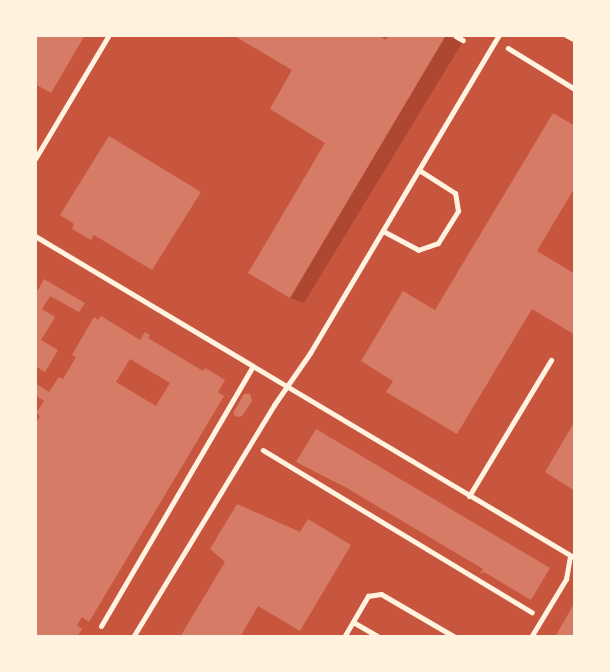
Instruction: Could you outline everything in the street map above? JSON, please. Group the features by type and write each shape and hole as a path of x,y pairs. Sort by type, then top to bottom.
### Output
{"lane":[{"path":"35,159 109,35"},
{"path":"133,637 383,231 499,35"},
{"path":"566,35 575,40"},
{"path":"383,231 418,250 438,243 458,211 455,193 419,170"},
{"path":"35,236 572,557 566,579 531,637"},
{"path":"469,496 551,360"},
{"path":"101,626 253,366"},
{"path":"344,637 368,596 382,594 455,637"},
{"path":"353,622 379,637"}],"path":[{"path":"456,36 463,40"},
{"path":"508,48 575,89"},
{"path":"251,443 543,618"}],"shaded area":[{"path":"446,35 462,43 304,303 290,298"}],"building":[{"path":"35,35 85,35 51,93 35,84"},
{"path":"233,35 378,35 386,40 389,35 446,35 290,298 248,273 325,143 270,109 292,70"},
{"path":"553,113 575,126 575,187 537,251 575,274 575,335 532,309 457,434 386,392 393,381 361,361 403,291 435,310"},
{"path":"109,136 201,192 152,270 94,235 91,240 72,229 74,224 60,215"},
{"path":"44,279 85,303 79,312 50,296 42,309 55,317 41,340 58,350 45,372 35,366 35,288 38,290"},
{"path":"101,316 140,340 145,332 150,335 148,338 203,371 205,368 225,380 218,392 224,396 89,622 82,617 77,625 82,629 77,637 35,637 35,425 40,416 36,413 44,401 35,395 35,383 49,392 59,377 63,379 76,357 72,355 94,317 98,320","holes":["130,359 170,383 156,406 116,382"]},
{"path":"244,394 250,394 252,401 242,416 236,417 233,413"},
{"path":"575,421 575,491 545,472"},
{"path":"316,429 550,568 531,600 484,572 480,574 483,569 345,487 296,462"},
{"path":"237,504 300,532 308,519 351,545 300,631 258,606 240,637 180,637 225,562 210,549"},
{"path":"575,602 575,637 555,637"}]}
